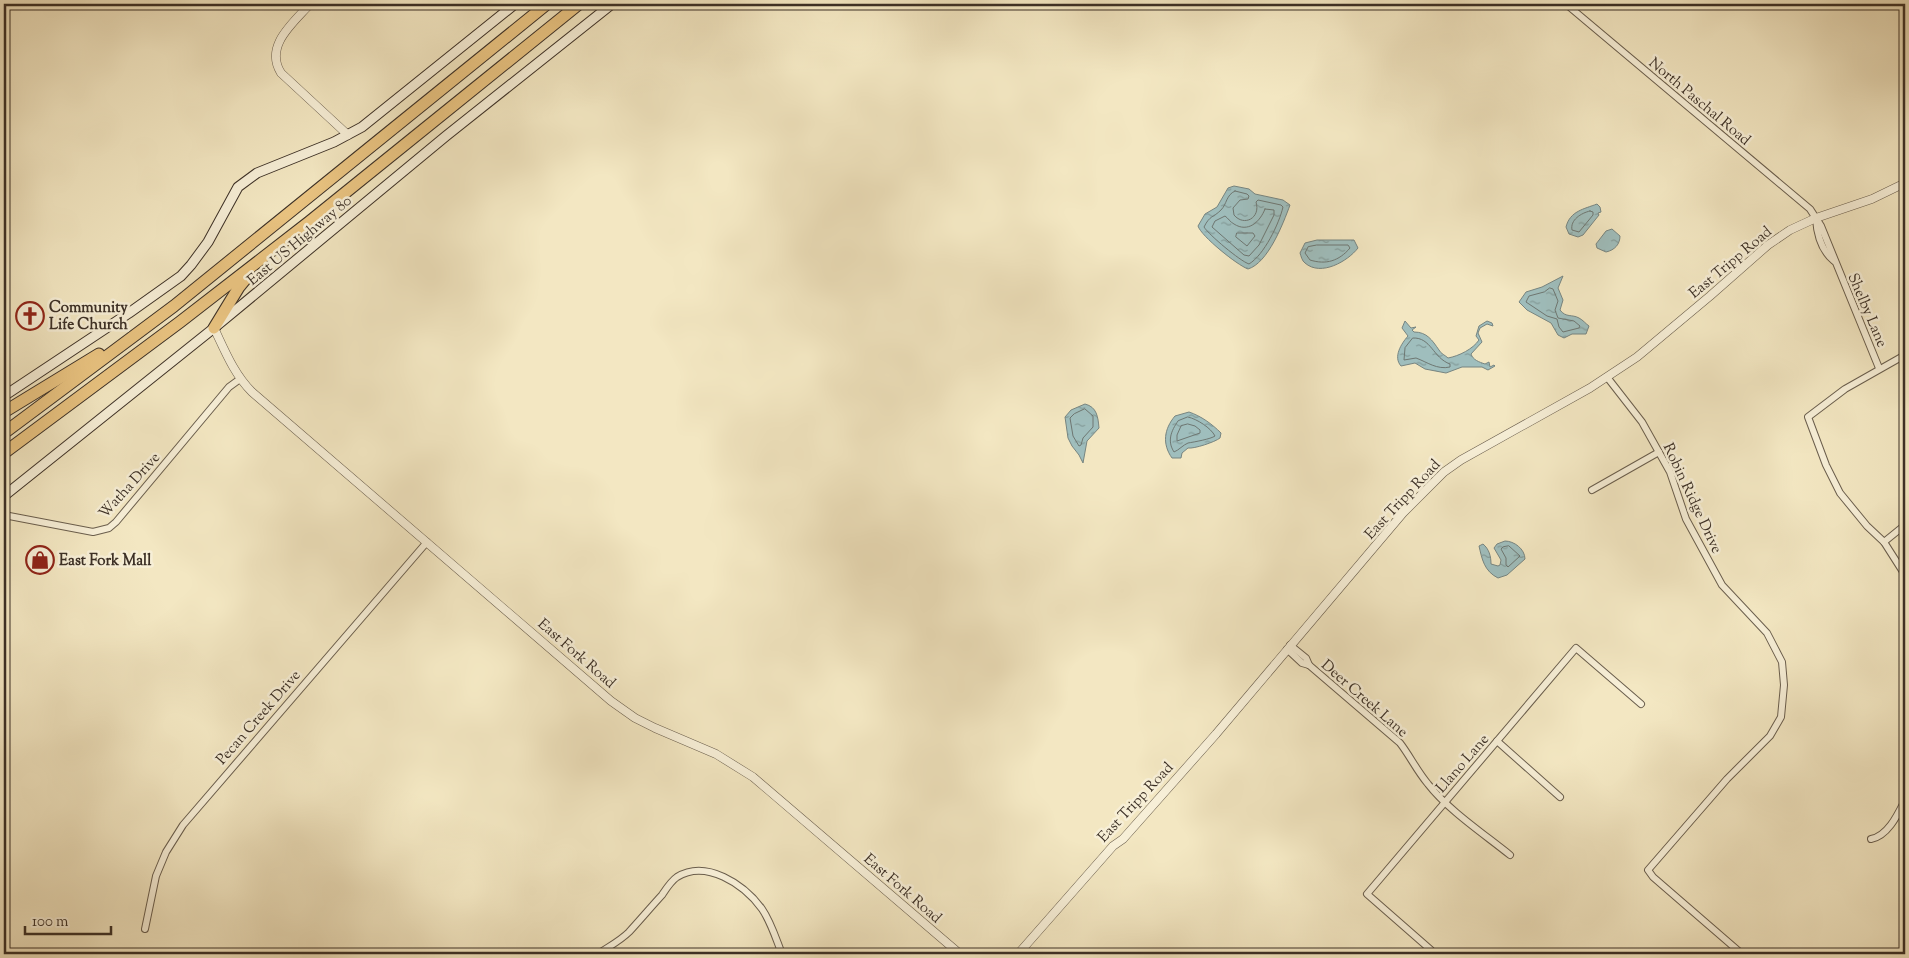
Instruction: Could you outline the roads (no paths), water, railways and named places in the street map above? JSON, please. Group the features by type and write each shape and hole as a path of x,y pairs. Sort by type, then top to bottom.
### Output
{"highway":[{"path":"4,433 174,306 547,4"},
{"path":"4,453 180,322 284,241 579,4"},
{"path":"214,328 239,287 284,241"},
{"path":"4,412 174,306"}],"main road":[{"path":"4,396 136,309 180,276 208,242 238,187 249,178 348,135 375,118 515,4"},
{"name":"East US Highway 80","path":"4,496 214,328 454,130 612,4"}],"street":[{"path":"310,4 278,41 275,51 276,65 281,73 348,135"},
{"name":"North Paschal Road","path":"1566,4 1803,203 1816,218"},
{"name":"East Tripp Road","path":"1018,954 1113,846 1124,839 1216,734 1403,513 1437,478 1461,460 1566,402 1637,357 1768,245 1790,230 1816,218 1872,199 1905,183"},
{"name":"Shelby Lane","path":"1816,218 1816,229 1826,254 1834,262 1879,368"},
{"name":"East Fork Road","path":"214,328 240,379 252,392 611,701 635,718 716,754 753,778 960,954"},
{"path":"1905,355 1879,368 1845,389 1808,417 1840,493 1867,526 1884,542 1905,575"},
{"name":"Robin Ridge Drive","path":"1607,377 1642,422 1659,452 1670,472 1686,519 1722,585 1767,633 1782,662 1784,684 1781,717 1770,736 1727,779 1648,870 1653,877 1742,954"},
{"name":"Watha Drive","path":"4,515 93,532 108,528 116,522 229,387 240,379"},
{"path":"1592,490 1659,452"},
{"path":"1884,542 1905,525"},
{"name":"Pecan Creek Drive","path":"145,930 156,876 166,852 183,825 427,542"},
{"name":"Deer Creek Lane","path":"1288,647 1306,658 1309,665 1400,743 1409,754 1428,786 1510,855"},
{"name":"Llano Lane","path":"1431,950 1367,894 1576,648 1641,704"},
{"path":"1497,742 1560,797"},
{"path":"1871,839 1877,838 1888,828 1905,800"},
{"path":"598,954 627,934 675,878 691,871 701,870 726,878 757,904 768,919 782,954"}],"water":[{"path":"1234,186 1249,189 1255,194 1283,200 1290,205 1274,242 1262,259 1248,269 1220,250 1198,226 1205,214 1217,207 1228,188"},
{"path":"1597,204 1601,212 1598,213 1599,215 1583,235 1578,237 1569,234 1566,227 1571,217 1578,211"},
{"path":"1612,229 1620,236 1616,246 1606,252 1597,248 1596,244 1606,231"},
{"path":"1317,240 1354,240 1358,248 1348,258 1334,266 1326,268 1311,267 1302,260 1300,253 1305,243"},
{"path":"1563,276 1558,288 1563,300 1560,310 1567,315 1579,318 1589,326 1586,334 1572,334 1564,338 1558,335 1551,323 1527,310 1519,302 1526,292 1542,287"},
{"path":"1405,321 1411,328 1416,327 1412,330 1414,332 1422,333 1429,337 1441,353 1448,358 1461,354 1473,346 1479,340 1476,336 1479,326 1487,321 1492,323 1493,326 1487,324 1480,328 1478,333 1482,342 1471,354 1478,362 1485,364 1489,362 1490,367 1495,366 1488,370 1482,367 1462,367 1446,373 1425,369 1415,363 1401,366 1398,355 1408,336 1402,328"},
{"path":"1085,404 1094,410 1099,428 1087,441 1083,463 1068,438 1065,417 1071,410"},
{"path":"1189,412 1214,426 1221,433 1220,438 1204,445 1188,448 1182,453 1181,458 1172,458 1166,442 1168,426 1175,416"},
{"path":"1505,541 1512,542 1518,546 1525,555 1525,559 1507,575 1498,578 1487,568 1479,546 1483,544 1485,546 1491,558 1491,564 1498,566 1501,560 1494,548 1497,544"}],"place":[{"name":"Community Life Church","path":"30,316"},
{"name":"East Fork Mall","path":"40,560"}]}
